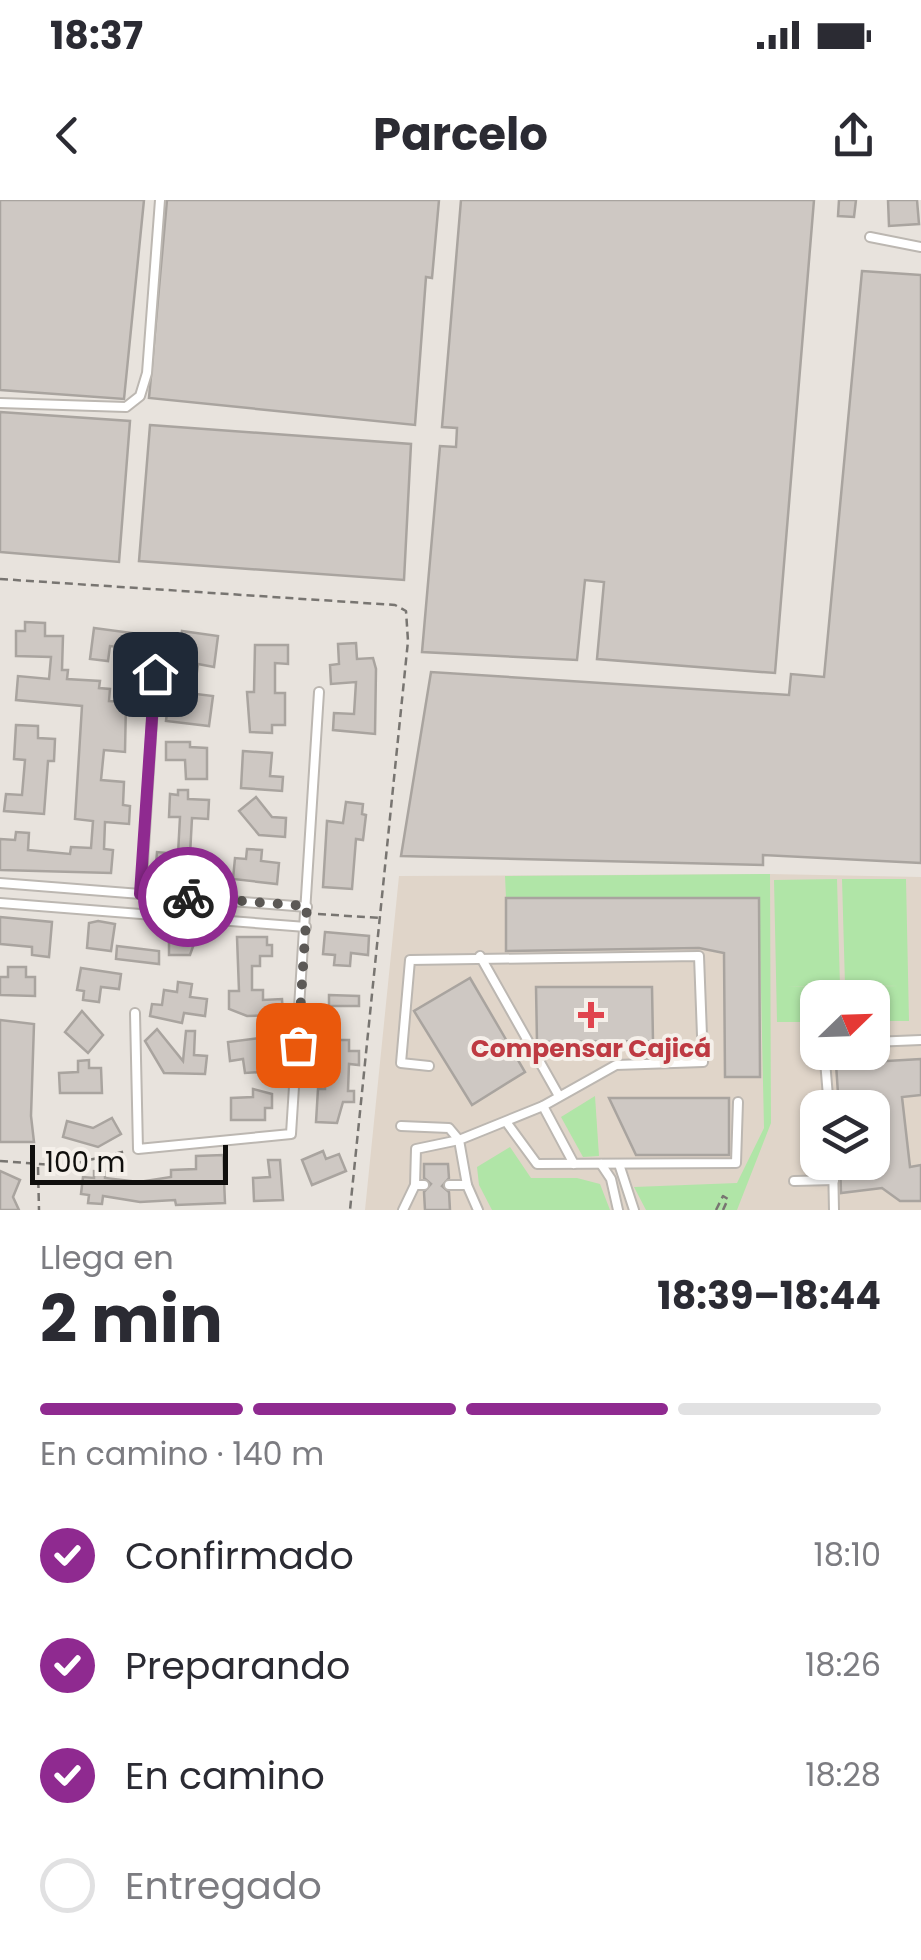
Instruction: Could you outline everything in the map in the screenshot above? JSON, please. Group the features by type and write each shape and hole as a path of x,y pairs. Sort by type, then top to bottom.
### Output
{"lane":[{"path":"0,403 126,406 140,396 147,373 160,200"},
{"path":"870,237 921,247"},
{"path":"140,894 155,674"},
{"path":"135,1013 138,1148 292,1134 319,692"},
{"path":"0,883 306,910"},
{"path":"64,908 66,888"},
{"path":"0,903 306,927"},
{"path":"480,956 559,1096"},
{"path":"403,1210 420,1185 416,1150 507,1123 616,1065 703,1062 699,956 480,956 410,960 401,1062 429,1066"},
{"path":"890,1041 921,1040"},
{"path":"507,1123 537,1164 736,1163 738,1102"},
{"path":"542,1106 574,1164"},
{"path":"401,1126 448,1128 460,1140 467,1186 478,1210"},
{"path":"600,1164 611,1180 618,1210"},
{"path":"618,1164 634,1210"},
{"path":"794,1180 800,1180"},
{"path":"834,1180 834,1210"},
{"path":"449,1185 467,1186"}],"path":[{"path":"306,910 381,918"},
{"path":"0,1161 64,1166 138,1148"},
{"path":"38,1165 39,1210"},
{"path":"716,1210 723,1196 728,1199 723,1210"}],"shaded area":[{"path":"399,876 921,877 921,1210 365,1210"}],"green space":[{"path":"770,874 771,1123 737,1210 646,1210 634,1187 737,1183 764,1128 759,899 506,898 505,876"},
{"path":"837,879 840,980 800,980 800,987 787,987 800,987 800,1022 777,1022 774,880"},
{"path":"842,879 906,879 909,1021 890,1021 890,986 898,986 890,986 890,980 845,980"},
{"path":"595,1096 599,1156 583,1157 561,1117"},
{"path":"510,1147 531,1178 577,1178 600,1184 610,1210 492,1210 479,1185 477,1167"}],"building":[{"path":"0,200 144,200 124,399 0,390"},
{"path":"167,200 439,200 432,278 426,277 415,425 149,398"},
{"path":"461,200 814,200 775,673 597,659 604,582 585,580 577,660 422,652 440,446 456,447 457,428 442,427"},
{"path":"839,200 856,200 854,217 838,216"},
{"path":"888,200 917,200 919,224 889,226"},
{"path":"862,271 921,275 921,863 763,855 763,865 401,856 431,672 789,695 791,674 824,677"},
{"path":"0,412 130,421 119,562 0,552"},
{"path":"150,425 411,444 404,580 139,561"},
{"path":"25,622 45,623 45,636 63,636 62,670 68,670 67,679 100,681 99,688 110,689 109,701 126,702 125,752 104,750 101,780 124,782 123,805 130,806 129,824 105,822 104,849 113,850 111,873 0,870 0,839 15,840 16,832 29,833 28,850 70,854 71,847 91,848 93,821 75,819 82,706 16,700 18,676 49,679 51,657 16,656 16,631 25,631"},
{"path":"94,628 132,633 130,648 110,646 108,661 90,659"},
{"path":"182,631 218,636 214,667 198,664 196,679 176,676"},
{"path":"356,643 357,659 373,658 376,669 375,734 333,730 334,713 354,714 356,682 331,684 330,665 339,664 338,644"},
{"path":"255,645 288,645 288,664 275,663 275,693 285,693 285,725 272,725 272,733 250,732 247,692 254,692"},
{"path":"188,693 213,696 209,726 166,721 168,703 186,705"},
{"path":"16,725 38,726 38,738 55,739 54,761 48,761 44,814 4,811 6,794 22,795 25,760 14,759"},
{"path":"166,742 190,742 190,747 207,748 207,779 186,779 185,760 166,760"},
{"path":"243,751 272,753 270,776 283,777 282,791 241,788"},
{"path":"178,790 188,790 188,799 209,800 208,819 192,818 190,855 200,856 198,881 155,878 157,852 178,854 180,817 169,817 170,794 178,795"},
{"path":"256,797 272,817 286,818 285,837 259,835 239,811"},
{"path":"346,802 363,804 362,814 366,815 363,840 356,839 352,889 323,887 327,821 343,823"},
{"path":"247,849 262,850 261,861 279,863 277,884 233,879 235,858 246,859"},
{"path":"506,898 759,898 760,1077 725,1077 724,953 699,948 506,951"},
{"path":"0,917 52,922 49,957 32,955 32,947 0,944"},
{"path":"89,923 115,924 111,951 87,948"},
{"path":"176,927 190,927 190,938 196,938 190,955 169,955 169,939 176,939"},
{"path":"325,932 369,936 368,955 351,953 350,966 334,965 335,955 323,954"},
{"path":"237,937 267,937 267,945 272,945 272,956 260,956 260,966 252,966 252,990 263,990 263,1000 282,999 283,1015 247,1016 229,1009 229,991 239,991"},
{"path":"117,946 159,951 159,964 116,959"},
{"path":"8,967 26,967 26,977 35,977 35,996 0,995 0,977 8,977"},
{"path":"81,968 121,974 119,989 101,987 99,1002 83,1000 84,991 77,990"},
{"path":"470,978 525,1072 472,1105 414,1011"},
{"path":"178,982 192,984 190,997 207,999 205,1016 184,1013 182,1023 150,1016 152,1004 162,1005 164,990 177,992"},
{"path":"536,987 652,987 653,1041 537,1042"},
{"path":"329,995 359,996 359,1006 329,1006"},
{"path":"82,1011 103,1035 88,1053 65,1032"},
{"path":"0,1020 34,1024 34,1142 0,1142"},
{"path":"157,1029 183,1061 186,1031 195,1031 194,1055 207,1056 205,1074 164,1073 145,1041"},
{"path":"268,1037 270,1058 258,1059 260,1072 245,1073 243,1059 230,1061 228,1042"},
{"path":"326,1040 349,1040 349,1051 359,1051 359,1065 349,1064 348,1091 354,1091 354,1102 343,1102 337,1123 316,1122 318,1089 325,1089"},
{"path":"921,1059 921,1095 902,1097 910,1167 921,1165 921,1201 900,1201 882,1188 841,1193 841,1180 890,1180 890,1090 838,1090 836,1070 890,1070 890,1061"},
{"path":"89,1060 89,1068 101,1068 102,1093 60,1093 59,1073 78,1072 78,1061"},
{"path":"253,1089 272,1094 272,1108 265,1108 265,1120 231,1120 231,1098 253,1097"},
{"path":"609,1098 729,1098 729,1155 636,1155"},
{"path":"112,1118 121,1134 98,1147 63,1137 67,1121 93,1128"},
{"path":"323,1151 326,1159 339,1154 346,1171 312,1185 302,1160"},
{"path":"223,1155 225,1203 176,1205 175,1200 140,1202 103,1196 102,1204 88,1203 89,1195 81,1194 83,1177 94,1178 94,1171 105,1172 105,1178 139,1182 171,1177 171,1170 196,1169 196,1156"},
{"path":"268,1160 280,1160 283,1200 254,1201 253,1178 270,1177"},
{"path":"424,1164 448,1164 449,1178 442,1186 449,1192 450,1210 425,1210 424,1192 431,1184 424,1178"},
{"path":"0,1171 20,1180 13,1197 19,1210 0,1210"}],"way so far":[{"path":"188,897 307,906 298,1045"}],"place":[{"name":"Compensar Cajicá","path":"591,1015"}],"route":[{"path":"155,674 140,894 188,897"}]}
